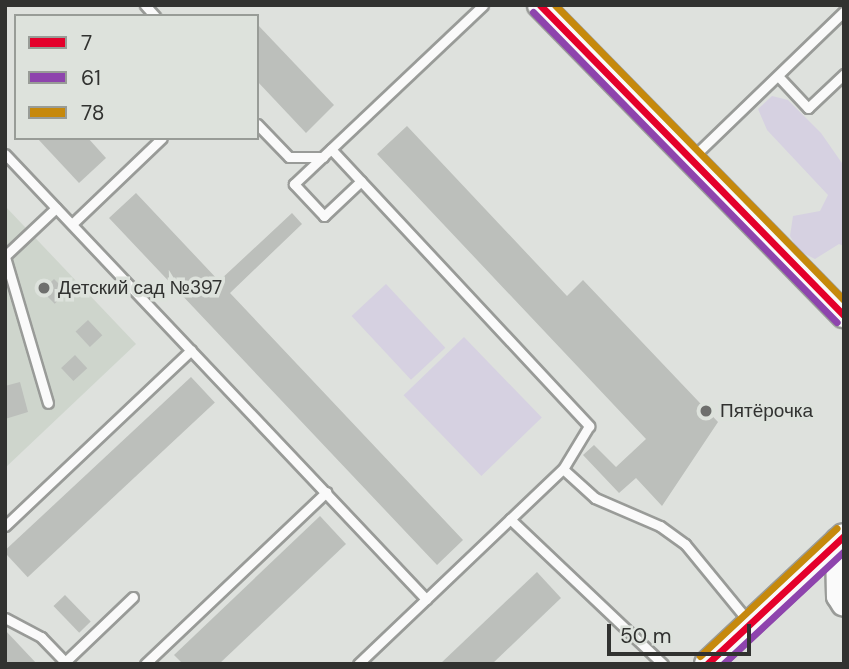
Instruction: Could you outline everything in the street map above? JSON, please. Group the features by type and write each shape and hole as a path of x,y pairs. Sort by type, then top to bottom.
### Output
{"main road":[{"path":"540,5 844,315"},
{"path":"707,664 841,539"},
{"path":"841,539 839,596 844,604"}],"lane":[{"path":"361,181 324,216 294,184 483,5"},
{"path":"691,159 844,11"},
{"path":"778,76 808,108 844,74"},
{"path":"259,126 289,158 323,157"},
{"path":"72,224 160,140"},
{"path":"331,149 589,426 563,469 358,664"},
{"path":"5,154 426,599"},
{"path":"48,403 5,257 56,208"},
{"path":"5,526 191,350"},
{"path":"563,469 595,498 660,526 685,544 750,624"},
{"path":"145,664 326,492"},
{"path":"510,520 663,664"},
{"path":"5,618 41,637 66,663 133,597"}],"shaded area":[{"path":"772,96 788,100 821,133 844,166 844,246 839,244 815,259 799,251 790,236 793,216 820,211 828,195 767,130 758,109"},
{"name":"Детский сад №397","path":"5,206 136,344 5,468"},
{"path":"386,284 445,348 411,380 352,316"},
{"path":"464,337 542,418 481,476 404,395"}],"building":[{"path":"259,26 334,105 306,133 259,83"},
{"path":"407,126 567,296 583,280 718,422 662,506 636,478 619,493 583,455 594,445 616,467 646,439 377,154"},
{"path":"39,140 90,140 106,158 79,183"},
{"path":"136,193 219,281 292,213 302,224 230,293 463,540 437,565 109,218"},
{"path":"54,279 67,292 55,304 42,291"},
{"path":"88,320 102,335 90,347 76,332"},
{"path":"75,355 87,368 73,381 61,368"},
{"path":"191,377 215,403 28,577 5,550"},
{"path":"20,382 28,412 5,419 5,386"},
{"path":"320,516 346,544 219,664 183,664 174,655"},
{"path":"537,572 561,598 492,664 440,664"},
{"path":"65,595 91,622 79,633 53,606"},
{"path":"5,630 37,664 5,664"}],"transit line":[{"name":"7","path":"540,5 844,315"},
{"name":"78","path":"555,5 844,300"},
{"name":"61","path":"533,12 837,322"},
{"name":"78","path":"700,656 837,528"},
{"name":"7","path":"707,664 844,536"},
{"name":"61","path":"723,664 844,551"}],"place":[{"name":"Детский сад №397","path":"44,288"},
{"name":"Пятёрочка","path":"706,411"}]}
